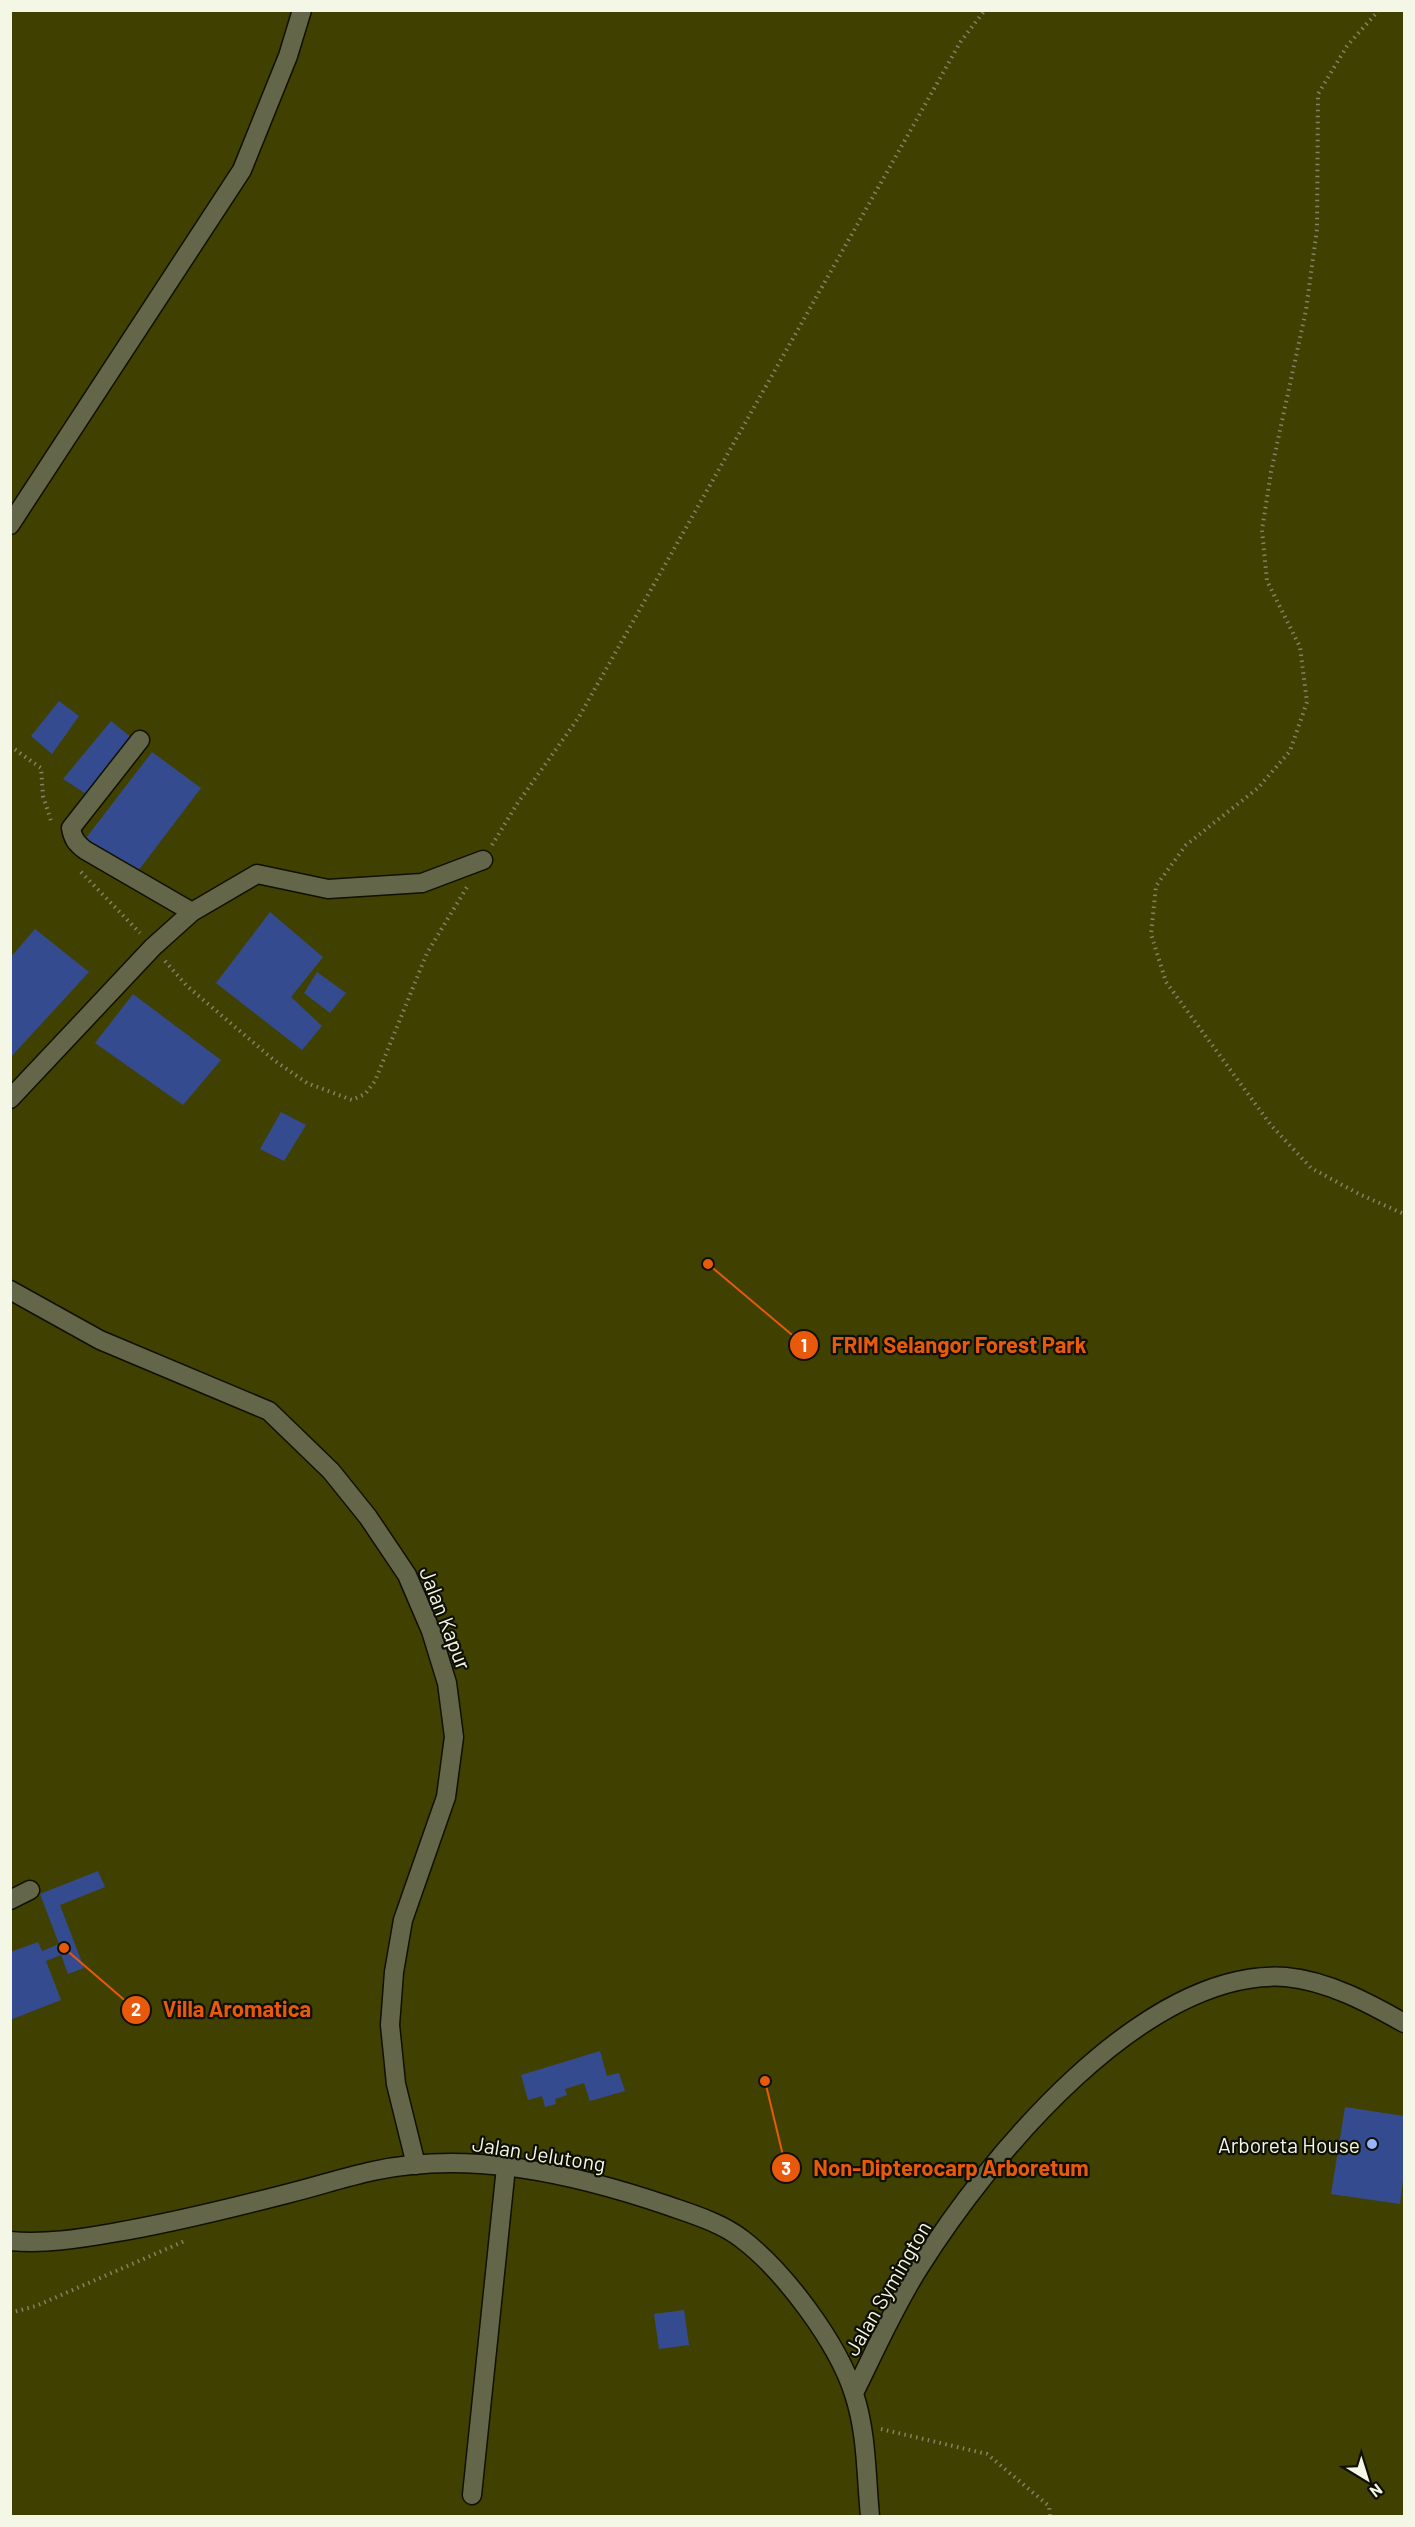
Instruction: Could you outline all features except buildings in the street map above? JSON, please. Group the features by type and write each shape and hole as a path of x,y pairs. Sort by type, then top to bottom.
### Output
{"street":[{"path":"10,525 242,170 288,56 302,10"},
{"path":"141,740 71,828 72,837 85,850 192,912"},
{"path":"10,1099 153,946 192,912 257,874 328,889 351,888 422,883 483,860"},
{"name":"Jalan Kapur","path":"10,1290 100,1340 269,1411 332,1471 368,1517 407,1575 431,1631 447,1683 454,1737 446,1797 403,1920 394,1972 390,2025 396,2084 417,2165"},
{"path":"10,1900 30,1890"},
{"name":"Jalan Symington","path":"854,2393 918,2268 970,2193 1021,2132 1060,2092 1136,2029 1176,2004 1215,1987 1250,1979 1286,1977 1317,1983 1376,2008 1404,2023"},
{"name":"Jalan Jelutong","path":"10,2241 73,2240 146,2228 374,2171 442,2162 506,2167 574,2178 631,2193 693,2214 740,2237 773,2266 801,2302 834,2351 854,2393 861,2424 870,2517"},
{"path":"472,2495 506,2167"}],"path":[{"path":"79,870 153,946 187,986 275,1061 308,1083 352,1100 365,1094 375,1082 427,953 517,804 579,717 955,51 985,10"},
{"path":"1379,10 1347,46 1318,94 1317,229 1306,310 1271,472 1262,530 1267,581 1300,647 1307,702 1290,751 1258,788 1186,845 1156,886 1151,934 1166,982 1270,1124 1311,1168 1359,1194 1404,1214"},
{"path":"10,746 41,768 43,796 54,828"},
{"path":"10,2313 36,2306 195,2236"},
{"path":"861,2424 987,2454 1049,2506 1050,2517"}],"shaded area":[{"path":"11,11 1404,11 1404,2516 11,2516"}],"place":[{"name":"FRIM Selangor Forest Park","path":"708,1264"},
{"name":"Villa Aromatica","path":"64,1948"},
{"name":"Non-Dipterocarp Arboretum","path":"765,2081"},
{"name":"Arboreta House","path":"1372,2144"}]}
